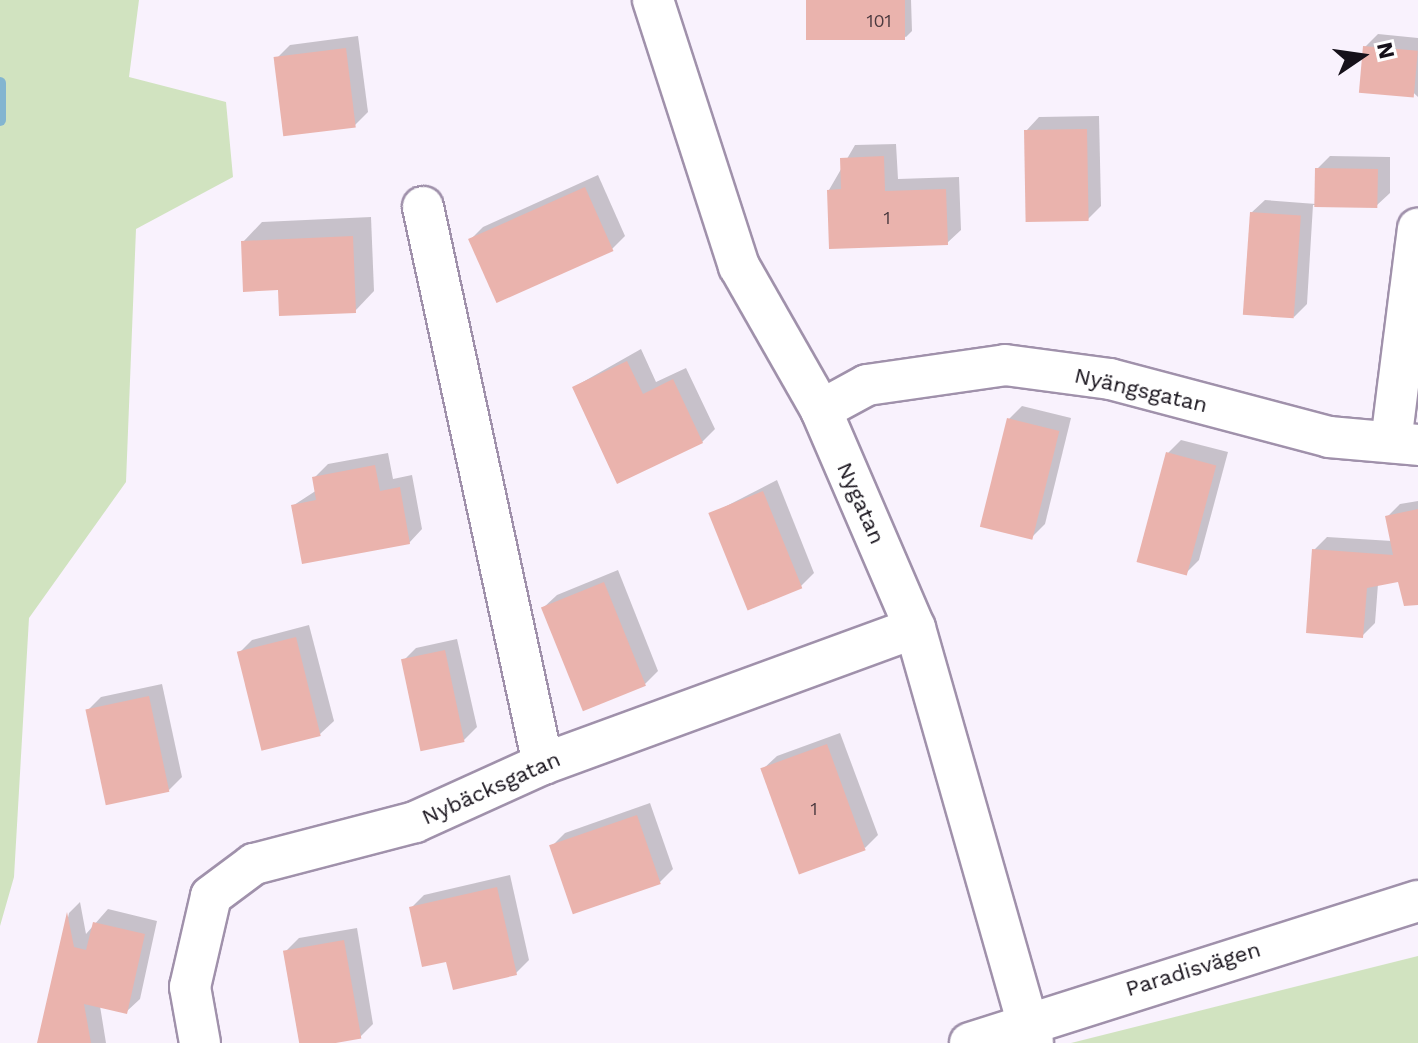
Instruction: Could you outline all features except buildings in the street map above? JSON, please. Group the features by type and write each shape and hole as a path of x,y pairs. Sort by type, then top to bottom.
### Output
{"street":[{"name":"Nygatan","path":"653,0 739,266 821,410 915,628 1032,1032"},
{"path":"423,207 543,764"},
{"path":"1404,443 1418,229"},
{"name":"Nyängsgatan","path":"821,410 867,385 1005,365 1110,379 1329,437 1404,443"},
{"name":"Nybäcksgatan","path":"200,1043 190,987 211,896 254,864 415,822 543,764 915,628"},
{"name":"Paradisvägen","path":"970,1043 1032,1032 1193,969 1414,902"}],"green space":[{"path":"0,0 139,0 129,77 226,102 233,177 136,229 126,482 29,618 14,877 0,926"},
{"path":"1418,956 1418,1043 1071,1043"}],"waterway":[{"path":"0,83 0,120"}]}
